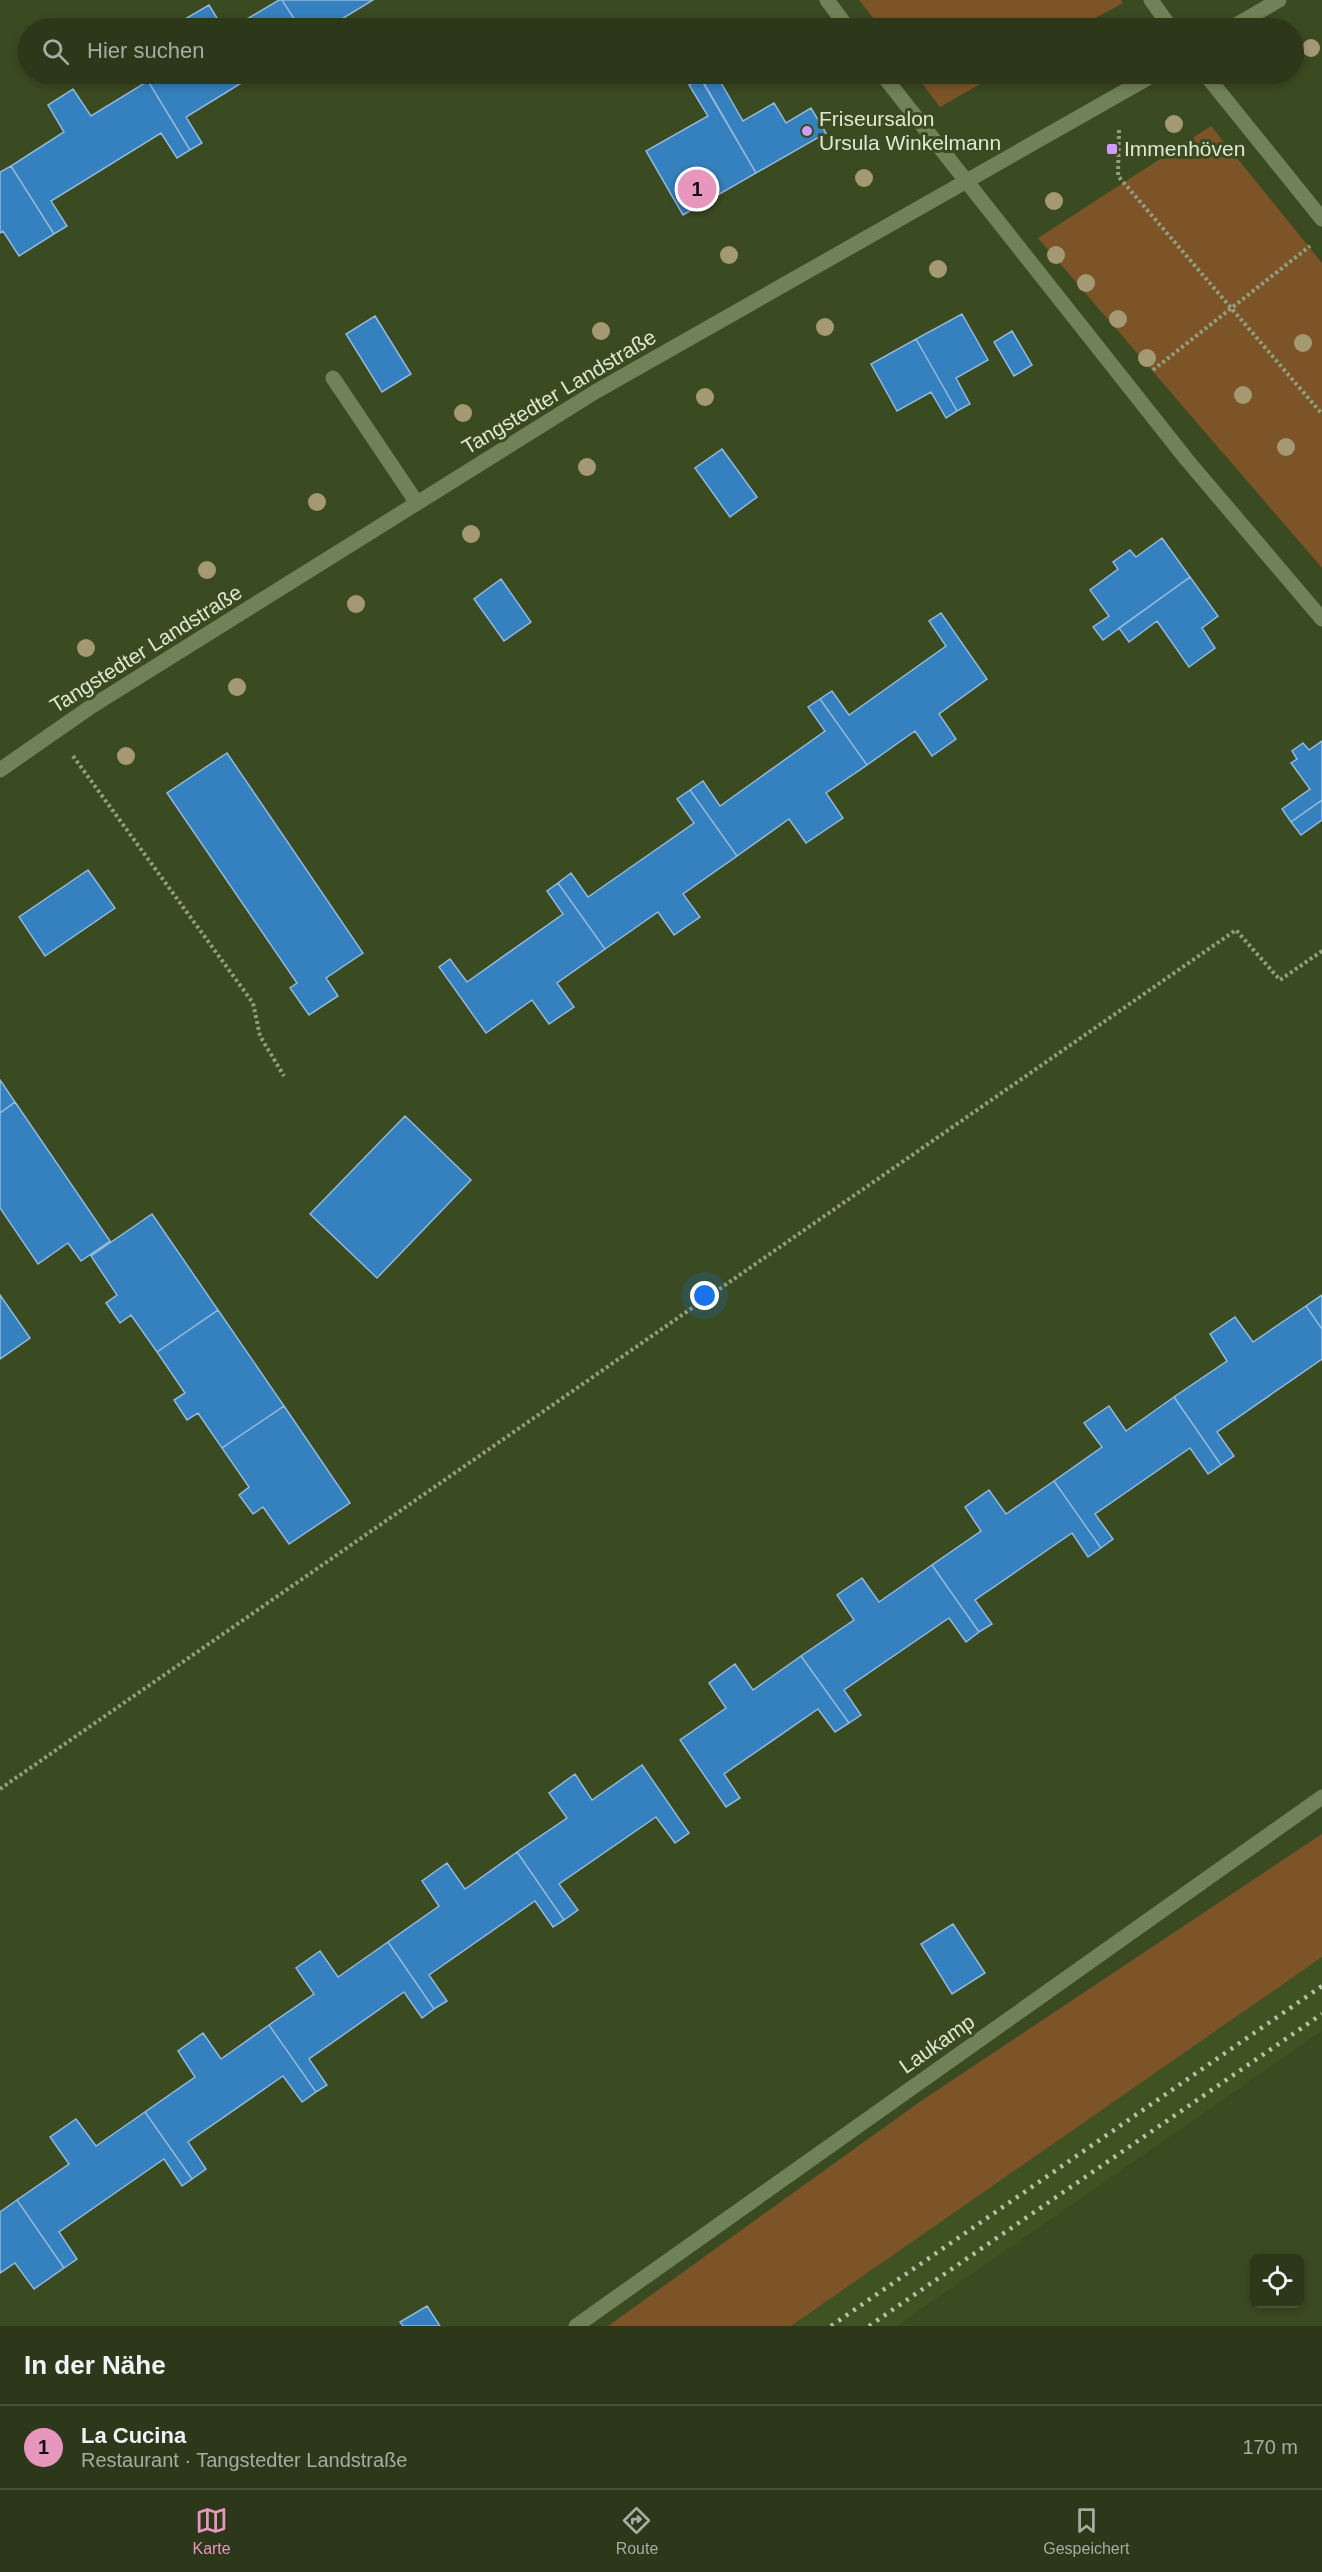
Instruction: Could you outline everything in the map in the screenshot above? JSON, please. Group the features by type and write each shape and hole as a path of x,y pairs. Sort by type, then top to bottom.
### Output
{"street":[{"path":"827,0 840,18"},
{"path":"1151,0 1164,18"},
{"path":"1248,18 1279,0"},
{"path":"890,84 1130,388 1322,619"},
{"name":"Tangstedter Landstraße","path":"0,770 56,731 595,392 1137,84"},
{"path":"1213,84 1322,219"},
{"path":"333,378 417,503"},
{"name":"Laukamp","path":"576,2326 1322,1797"}],"path":[{"path":"1119,94 1118,176 1322,414"},
{"path":"1130,388 1313,244"},
{"path":"56,731 253,1003 260,1036 284,1076"},
{"path":"0,1789 1236,930 1280,980 1322,951"}],"shaded area":[{"path":"859,0 1121,0 1123,3 1095,18 873,18"},
{"path":"923,84 980,84 940,107"},
{"path":"1211,126 1322,263 1322,568 1038,238"},
{"path":"1322,1834 1322,1957 791,2326 608,2326 921,2101"},
{"path":"1322,1957 1322,2031 897,2326 791,2326"}],"building":[{"path":"282,0 294,18 249,18"},
{"path":"282,0 373,0 343,18 294,18"},
{"path":"209,5 217,18 187,18"},
{"path":"143,84 150,84 190,150 177,158 161,133 51,201 67,226 54,234 11,166 64,132 48,105 73,89 91,116"},
{"path":"150,84 240,84 186,117 202,143 190,150"},
{"path":"704,84 722,84 743,121 774,103 786,123 811,108 826,133 756,173"},
{"path":"704,84 756,173 683,215 646,151 708,116 689,85"},
{"path":"11,166 54,234 19,256 3,231 0,233 0,172"},
{"path":"962,314 988,360 956,378 970,404 957,411 916,339"},
{"path":"375,316 411,374 382,392 346,334"},
{"path":"1012,331 1032,365 1014,376 994,342"},
{"path":"916,339 957,411 946,418 931,392 897,411 871,364"},
{"path":"722,449 757,497 730,517 695,468"},
{"path":"1162,538 1190,577 1103,640 1093,627 1109,616 1090,590 1118,569 1113,562 1130,550 1136,557"},
{"path":"1190,577 1218,616 1202,628 1215,648 1189,667 1157,621 1129,642 1119,628"},
{"path":"501,579 531,622 504,641 474,599"},
{"path":"941,613 987,679 939,714 956,739 932,756 915,731 867,765 820,699 832,691 849,715 946,646 929,621"},
{"path":"820,699 867,765 826,793 843,818 806,843 789,819 737,856 690,790 703,781 720,806 825,731 808,707"},
{"path":"1322,741 1322,800 1291,822 1282,809 1310,789 1291,763 1297,759 1292,751 1303,743 1309,750"},
{"path":"227,753 363,953 326,978 338,996 309,1015 290,988 297,983 167,793"},
{"path":"690,790 737,856 683,894 700,917 674,935 658,912 605,949 558,883 571,873 588,897 694,823 677,799"},
{"path":"1322,800 1322,820 1301,835 1291,822"},
{"path":"88,870 115,908 45,956 19,917"},
{"path":"558,883 605,949 557,983 574,1007 549,1024 532,1000 486,1033 439,967 450,959 467,982 563,914 547,891"},
{"path":"0,1080 15,1102 0,1113"},
{"path":"15,1102 110,1241 81,1261 68,1243 38,1264 0,1208 0,1113"},
{"path":"405,1116 471,1180 377,1278 310,1214"},
{"path":"152,1214 218,1310 157,1352 131,1315 120,1323 106,1303 117,1295 91,1256"},
{"path":"0,1295 30,1338 0,1359"},
{"path":"1322,1295 1322,1329 1306,1306"},
{"path":"1306,1306 1322,1329 1322,1359 1217,1432 1234,1456 1221,1465 1174,1397 1227,1361 1210,1334 1235,1317 1253,1342"},
{"path":"218,1310 284,1406 222,1448 198,1413 187,1420 174,1400 185,1393 157,1352"},
{"path":"1174,1397 1221,1465 1208,1474 1190,1448 1095,1514 1113,1539 1101,1548 1054,1481 1102,1447 1084,1423 1109,1406 1126,1431"},
{"path":"284,1406 350,1503 289,1544 263,1507 253,1514 239,1495 249,1487 222,1448"},
{"path":"1054,1481 1101,1548 1088,1557 1072,1533 975,1600 992,1624 979,1632 932,1565 981,1531 965,1507 989,1490 1006,1514"},
{"path":"932,1565 979,1632 966,1642 949,1618 844,1690 861,1715 849,1723 801,1656 854,1620 837,1595 862,1578 879,1602"},
{"path":"801,1656 849,1723 835,1732 818,1709 724,1774 740,1798 726,1807 680,1740 726,1708 709,1683 735,1664 753,1690"},
{"path":"642,1765 689,1833 675,1843 656,1817 559,1884 578,1910 564,1920 517,1852 567,1818 549,1793 575,1774 592,1800"},
{"path":"517,1852 564,1920 553,1927 535,1901 429,1975 447,2001 434,2009 388,1942 439,1906 422,1881 447,1863 465,1889"},
{"path":"953,1924 985,1973 952,1994 921,1944"},
{"path":"388,1942 434,2009 422,2018 404,1992 309,2059 327,2085 316,2092 269,2025 314,1994 296,1968 320,1951 338,1977"},
{"path":"269,2025 316,2092 302,2102 283,2076 188,2142 206,2169 192,2179 145,2112 195,2077 178,2051 203,2033 221,2059"},
{"path":"145,2112 192,2179 182,2186 164,2159 59,2232 77,2259 64,2268 17,2200 69,2164 50,2137 76,2119 96,2146"},
{"path":"17,2200 64,2268 34,2289 15,2263 0,2273 0,2212"},
{"path":"427,2306 440,2326 403,2326 400,2322"}],"railway":[{"path":"831,2326 1322,1986"},
{"path":"869,2326 1322,2014"}],"place":[{"name":"Friseursalon Ursula Winkelmann","path":"807,131"},
{"name":"Immenhöven","path":"1112,149"},
{"name":"La Cucina","path":"697,189"}]}
